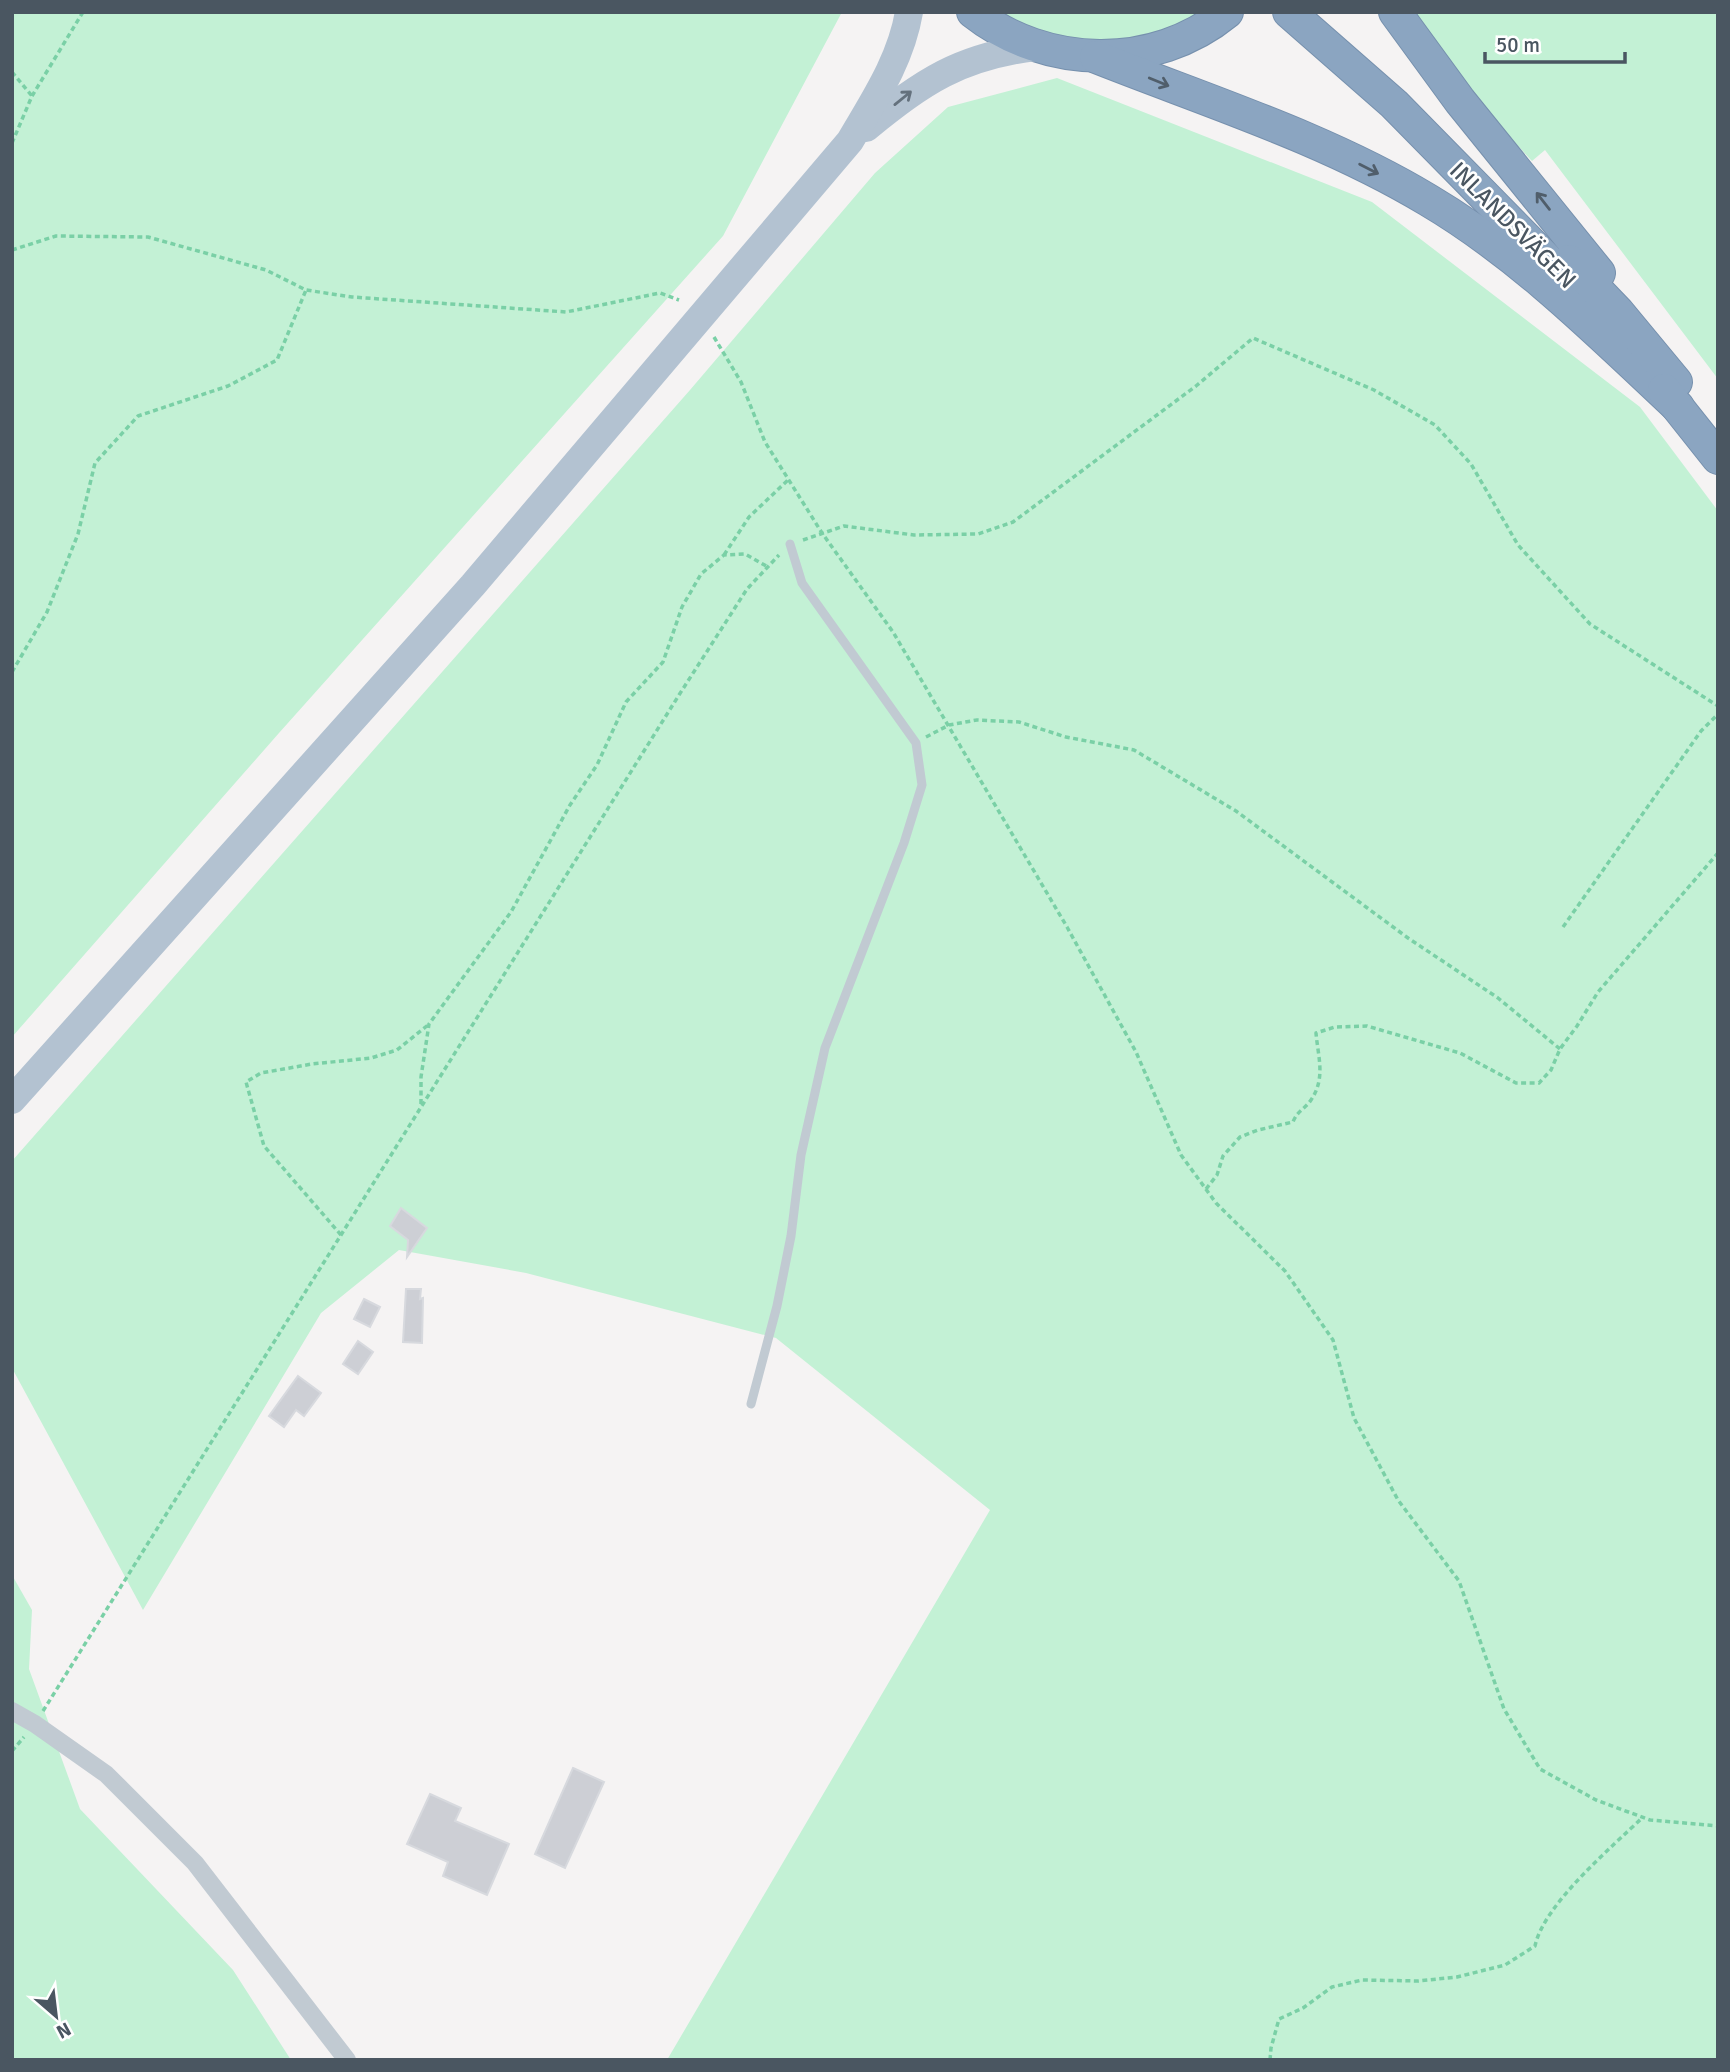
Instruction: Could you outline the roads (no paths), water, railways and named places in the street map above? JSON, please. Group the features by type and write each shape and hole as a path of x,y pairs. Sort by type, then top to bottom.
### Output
{"highway":[{"path":"973,12 1009,36 1035,47 1096,57 1151,50 1177,42 1214,21"},
{"name":"INLANDSVÄGEN","path":"1289,12 1394,104 1565,277 1678,407 1718,458"},
{"name":"INLANDSVÄGEN","path":"1310,12 1417,105 1618,312 1718,431"},
{"path":"1395,12 1460,101 1658,348 1718,431"},
{"path":"1096,57 1336,153 1428,200 1496,246 1577,312 1678,407"}],"main road":[{"path":"12,1100 473,585 850,141 888,77 905,34 909,12"},
{"path":"850,141 911,91 935,77 990,54 1035,47"}],"street":[{"path":"12,1711 106,1774 195,1863 347,2060"}],"lane":[{"path":"751,1404 777,1306 791,1236 801,1155 824,1048 904,843 922,785 916,743 802,583 790,544"}]}
